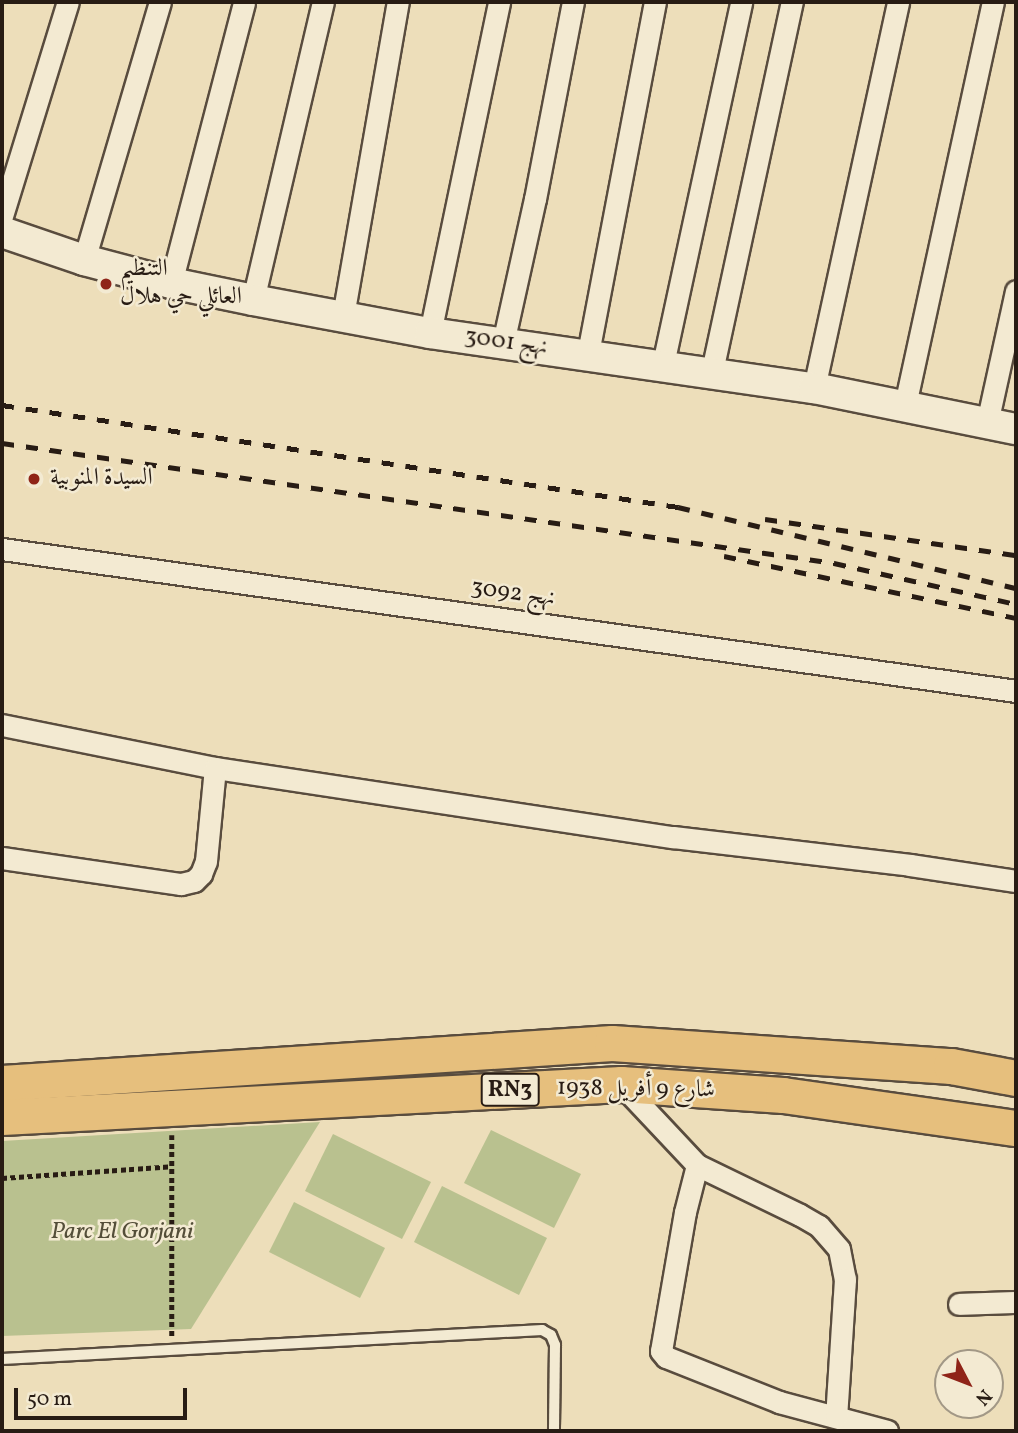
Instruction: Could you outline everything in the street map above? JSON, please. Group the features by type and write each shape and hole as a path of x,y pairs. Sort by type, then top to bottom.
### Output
{"main road":[{"name":"شارع 9 أفريل 1938","path":"2,1083 612,1043 951,1066 1016,1078"},
{"path":"951,1066 1016,1066"},
{"name":"شارع 9 أفريل 1938","path":"2,1117 621,1084 783,1095 1016,1128"},
{"path":"946,1116 1016,1139"}],"street":[{"path":"2,216 68,2"},
{"path":"84,260 160,2"},
{"path":"171,283 244,2"},
{"path":"254,300 323,2"},
{"path":"342,316 398,2"},
{"path":"430,332 499,2"},
{"path":"503,343 536,200 573,2"},
{"path":"588,353 655,2"},
{"path":"663,364 741,2"},
{"path":"712,371 792,2"},
{"path":"814,388 898,2"},
{"path":"905,405 993,2"},
{"name":"نهج 3001","path":"2,232 84,260 171,283 254,300 430,332 712,371 814,388 1016,429"},
{"path":"987,423 1016,291"},
{"name":"نهج 3092","path":"2,549 1016,691"},
{"path":"2,725 215,768 673,837 910,864 1016,881"},
{"path":"2,859 181,884 194,881 201,874 206,861 215,768"},
{"path":"621,1084 697,1165 819,1226 839,1249 845,1279 836,1417"},
{"path":"697,1165 685,1212 661,1351 666,1357 779,1402 887,1431"},
{"path":"959,1304 1016,1302"}],"lane":[{"path":"2,1359 172,1352 542,1330 551,1335 555,1345 554,1431"}],"path":[{"path":"172,1107 172,1352"},
{"path":"2,1178 172,1166"}],"green space":[{"name":"Parc El Gorjani","path":"320,1122 191,1329 2,1336 2,1141"},
{"path":"491,1130 581,1174 554,1228 464,1183"},
{"path":"333,1134 431,1182 402,1239 305,1191"},
{"path":"442,1186 547,1238 519,1295 414,1242"},
{"path":"294,1202 385,1248 360,1298 269,1252"}],"railway":[{"path":"2,405 678,507 1016,588"},
{"path":"2,443 834,563 1016,604"},
{"path":"765,519 1016,555"},
{"path":"724,556 1016,618"}],"place":[{"name":"التنظيم العائلي حي هلال","path":"106,284"},
{"name":"السيدة المنوبية","path":"34,479"}]}
